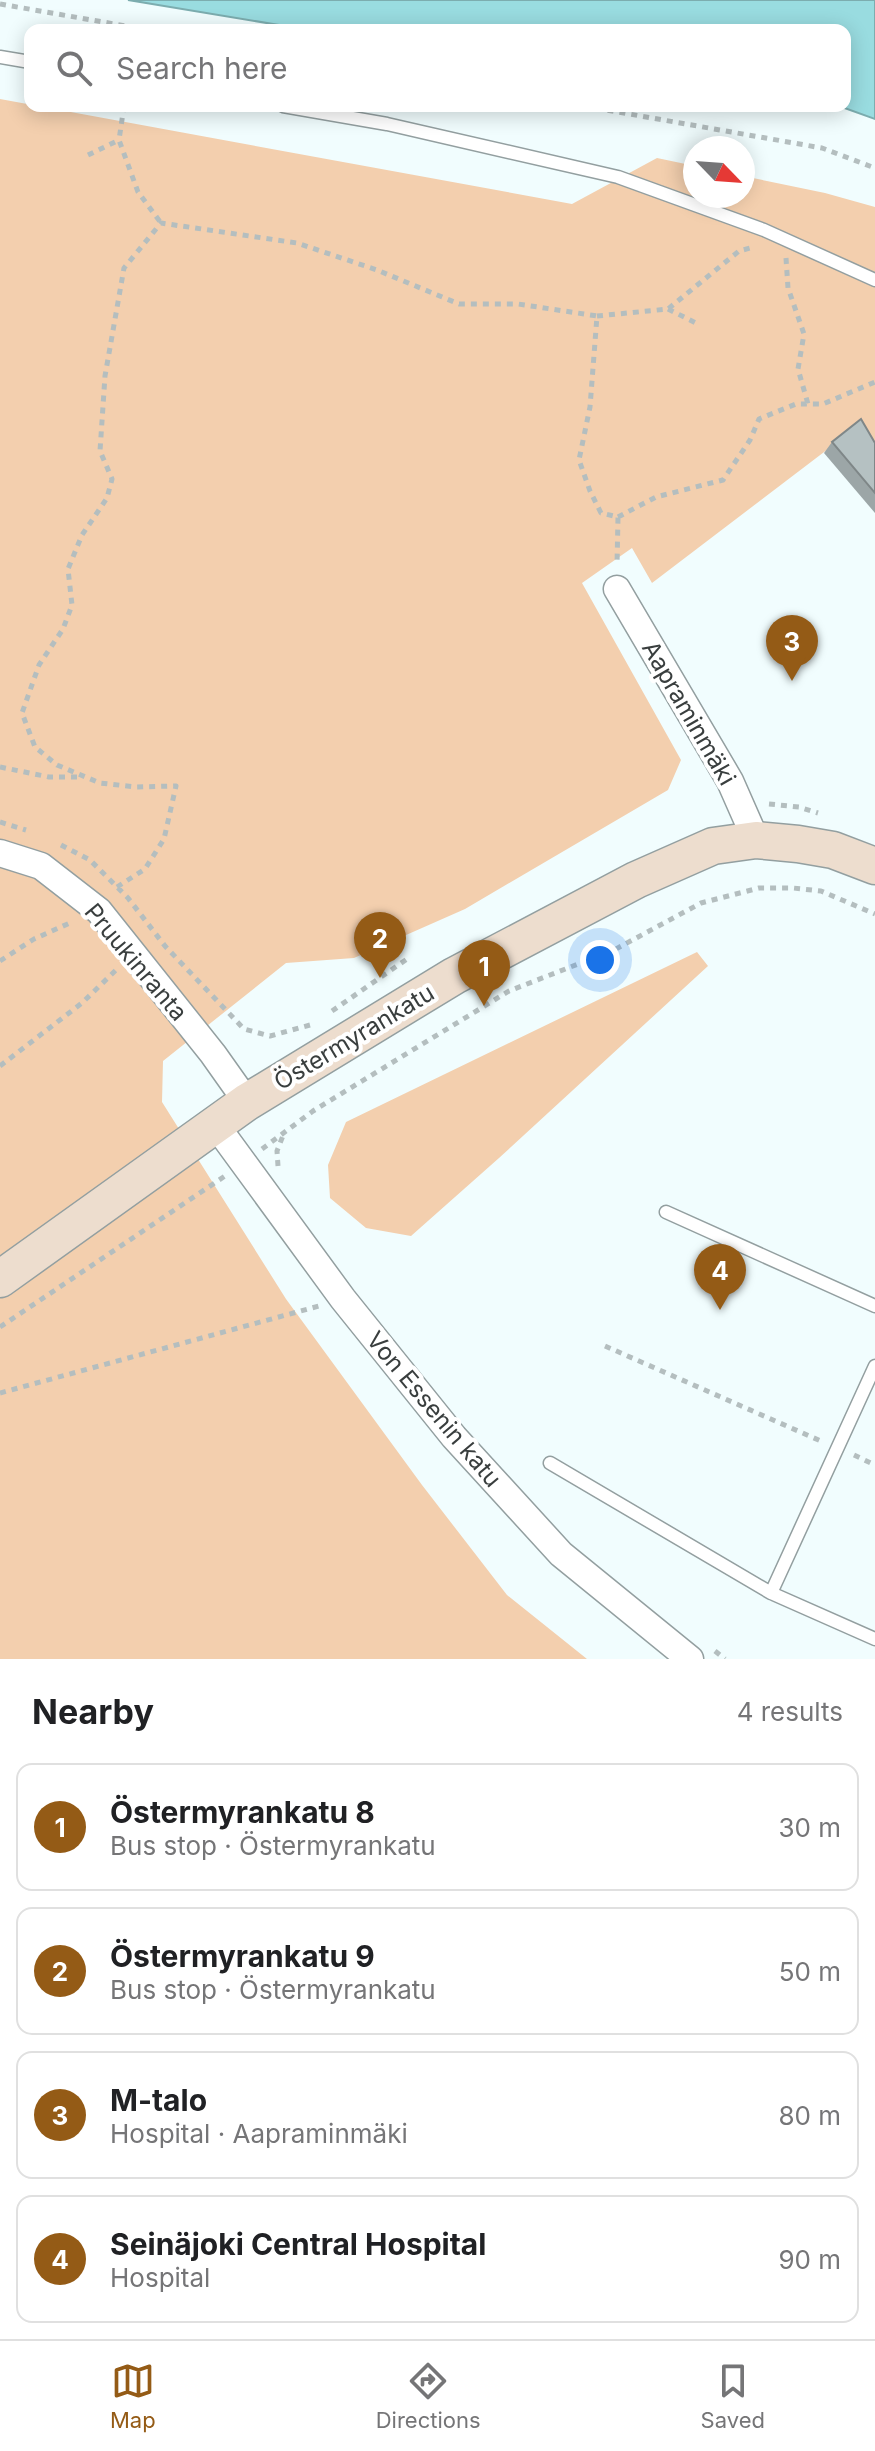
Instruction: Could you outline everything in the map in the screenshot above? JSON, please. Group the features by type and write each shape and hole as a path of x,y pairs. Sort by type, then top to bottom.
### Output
{"street":[{"name":"Aapraminmäki","path":"617,589 730,781 756,840"},
{"name":"Östermyrankatu","path":"0,1279 247,1102 454,976 636,880 713,846 756,840 833,850 875,866"},
{"name":"Pruukinranta","path":"0,853 41,866 99,911 213,1054 247,1102"},
{"name":"Von Essenin katu","path":"215,1124 343,1299 454,1437 561,1554 701,1654"}],"lane":[{"path":"0,57 24,61"},
{"path":"318,112 387,124 618,177 785,239 875,280"},
{"path":"666,1212 875,1306"},
{"path":"771,1593 875,1366"},
{"path":"550,1463 771,1593 875,1639"}],"path":[{"path":"0,4 115,24"},
{"path":"123,112 119,140 138,192 161,223 297,243 377,270 459,304 518,304 597,316 668,309 700,325"},
{"path":"618,112 822,148 875,168"},
{"path":"88,155 119,140"},
{"path":"117,887 145,869 164,839 176,786 136,787 100,783 57,765 35,747 22,713 39,665 63,629 72,605 68,569 82,535 107,498 112,479 100,451 105,376 124,268 161,223"},
{"path":"668,309 739,251 785,239 788,288 804,334 798,369 808,404"},
{"path":"597,316 590,407 579,460 601,513 618,517 656,497 723,480 750,440 759,419 796,404 823,404 875,382"},
{"path":"617,589 618,517"},
{"path":"0,767 49,777 86,777"},
{"path":"0,822 29,831"},
{"path":"55,842 90,860 117,887 165,946 244,1029 270,1036 313,1024"},
{"path":"0,1327 244,1164 313,1111 509,991 614,950 701,903 759,888 821,891 875,914"},
{"path":"0,961 34,939 99,911"},
{"path":"0,1066 82,1003 134,954"},
{"path":"325,1016 407,959"},
{"path":"278,1168 277,1151 285,1132"},
{"path":"0,1393 343,1299"},
{"path":"605,1346 875,1465"},
{"path":"701,1654 725,1659"}],"shaded area":[{"path":"0,99 24,103 24,112 71,112 572,204 657,158 683,163 683,208 755,208 755,178 875,207 875,467 853,430 652,583 632,548 582,583 681,760 668,790 465,909 354,958 286,963 163,1061 162,1102 286,1299 507,1595 587,1659 0,1659"},
{"path":"697,952 708,966 411,1236 366,1228 330,1198 328,1165 346,1122"}],"water":[{"path":"128,0 875,0 875,119 851,110 851,24 273,24"}],"building":[{"path":"861,419 875,443 875,493 832,442"}],"place":[{"name":"M-talo","path":"792,681"},
{"name":"Östermyrankatu 9","path":"380,978"},
{"name":"Östermyrankatu 8","path":"484,1006"},
{"name":"Seinäjoki Central Hospital","path":"720,1310"}]}
